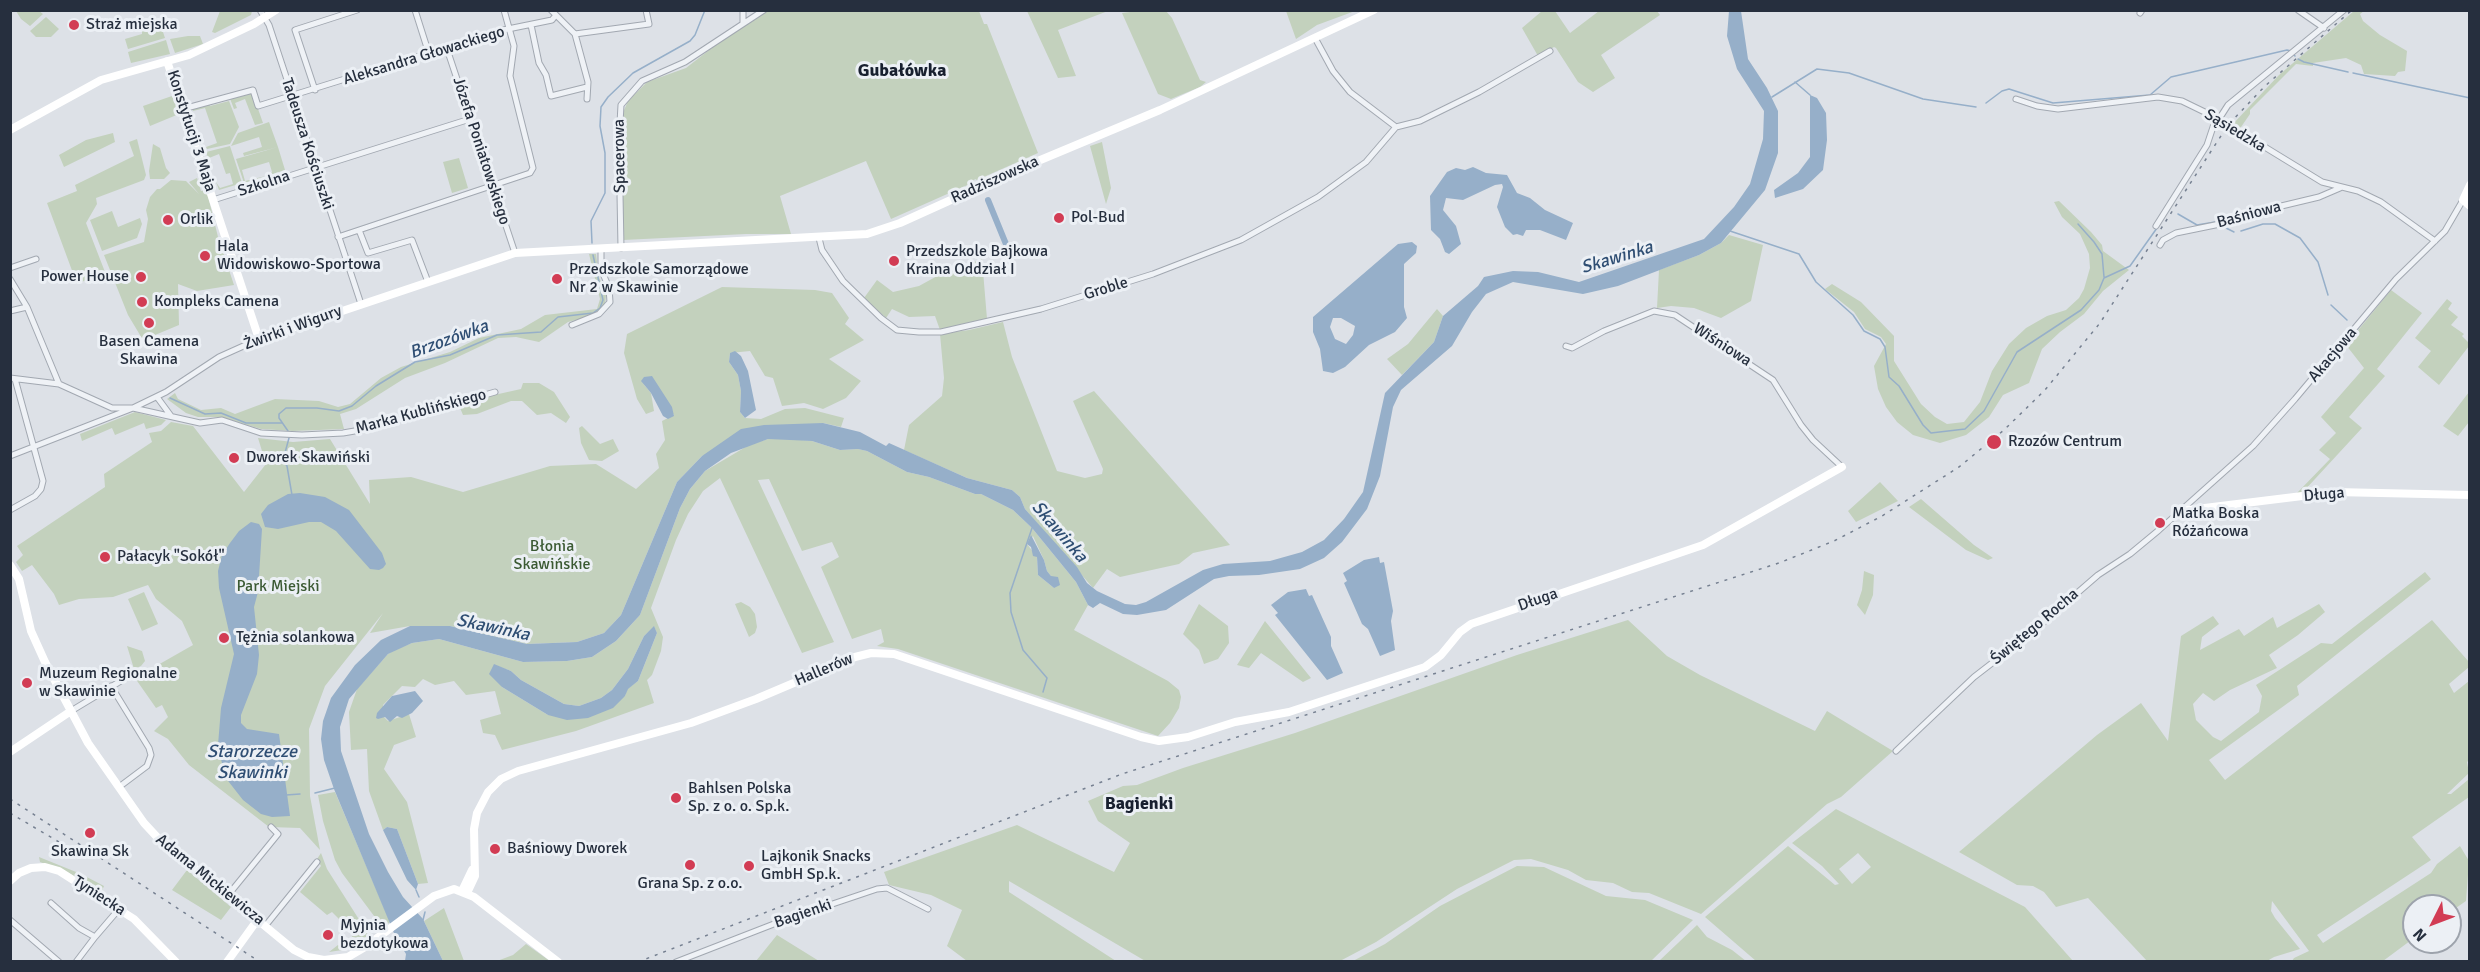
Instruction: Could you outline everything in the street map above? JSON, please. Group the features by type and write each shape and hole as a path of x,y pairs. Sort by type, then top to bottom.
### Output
{"street":[{"name":"Tadeusza Kościuszki","path":"260,10 265,18 361,304"},
{"path":"10,130 101,80 199,50 265,18 276,10"},
{"path":"315,90 295,30 357,10"},
{"path":"415,10 429,54"},
{"path":"338,237 530,173 533,168 510,76 514,52 504,10"},
{"path":"575,34 649,24 646,10"},
{"path":"742,10 743,23"},
{"name":"Spacerowa","path":"621,248 619,141 621,105 642,81 685,62 764,10"},
{"name":"Radziszowska","path":"591,249 867,234 900,223 1026,166 1160,110 1374,10"},
{"path":"2298,10 2324,28"},
{"path":"2156,226 2207,145 2218,118 2228,105 2344,10"},
{"path":"553,13 575,34 587,87 587,99"},
{"name":"Aleksandra Głowackiego","path":"183,109 253,90 258,106 509,29 552,20 553,13"},
{"path":"531,25 539,63 546,75 551,96 587,87"},
{"path":"1315,38 1333,71 1350,92 1396,127 1420,121 1550,51"},
{"name":"Józefa Poniatowskiego","path":"447,49 515,253"},
{"name":"Konstytucji 3 Maja","path":"167,61 259,339"},
{"name":"Sąsiedzka","path":"2016,99 2037,106 2058,109 2158,97 2182,102 2218,118 2310,176 2340,188 2368,195 2435,241"},
{"name":"Szkolna","path":"213,200 470,119"},
{"name":"Groble","path":"819,238 822,250 843,281 880,318 897,330 941,332 1041,309 1153,274 1241,240 1318,197 1357,169 1373,155 1396,127"},
{"name":"Akacjowa","path":"2180,510 2268,431 2396,279 2445,231 2469,185"},
{"name":"Baśniowa","path":"2160,245 2163,240 2176,233 2220,224 2319,197 2340,188"},
{"path":"2463,200 2469,206"},
{"path":"359,230 368,253 412,240 427,279"},
{"name":"Żwirki i Wigury","path":"10,456 110,419 157,397 219,357 259,339 427,279 515,253 591,249"},
{"path":"572,325 599,314 610,302 609,288 601,269 601,249"},
{"path":"10,268 36,259"},
{"path":"10,279 27,307 59,384"},
{"path":"10,311 27,307"},
{"name":"Wiśniowa","path":"1566,346 1572,348 1642,315 1658,311 1670,313 1757,367 1773,380 1800,425 1842,467"},
{"path":"10,510 32,499 41,489 42,477 14,381 59,384 112,408 133,408"},
{"name":"Marka Kublińskiego","path":"133,408 200,423 222,420 261,433 302,435 343,433 372,428 495,392"},
{"path":"157,397 171,416"},
{"path":"110,419 112,408"},
{"name":"Długa","path":"1235,722 1289,712 1425,667 1441,656 1460,632 1471,624 1703,545 1842,467"},
{"name":"Długa","path":"2180,510 2335,492 2468,492"},
{"name":"Świętego Rocha","path":"1896,751 1974,677 2031,633 2098,575 2130,554 2180,510"},
{"name":"Adama Mickiewicza","path":"10,565 19,579 33,638 70,711 88,743 152,833 297,951 320,959 345,958 377,939 435,896 449,889 465,892"},
{"name":"Hallerów","path":"465,892 475,876 475,824 479,807 488,792 506,776 691,723 756,699 855,657 871,653 904,657 1141,737 1159,741 1188,737 1235,722"},
{"path":"10,752 70,711 129,676"},
{"path":"111,686 151,755 147,766 118,787"},
{"path":"229,894 278,834 271,827"},
{"path":"266,925 317,862"},
{"name":"Tyniecka","path":"10,881 26,869 50,867 65,874 141,925 176,962"},
{"name":"Bagienki","path":"676,962 787,919 878,889 888,888 928,909"},
{"path":"465,892 558,962"},
{"path":"51,903 80,928 95,937"},
{"path":"75,962 119,909"},
{"path":"227,962 258,919"},
{"path":"10,920 59,962"}],"green space":[{"path":"252,10 251,15 215,33 212,32 220,11"},
{"path":"1286,10 1355,11 1317,25 1296,39"},
{"path":"16,11 39,11 43,14 30,26 21,19"},
{"path":"767,11 979,11 984,24 987,24 1038,153 975,179 972,183 891,219 866,161 780,196 791,234 623,240 622,115 628,101 647,82 686,68 722,40"},
{"path":"1027,11 1108,11 1058,30 1076,76 1058,78"},
{"path":"1166,11 1172,18 1200,80 1206,82 1200,87 1171,99 1158,94 1122,13"},
{"path":"1542,11 1555,11 1570,33 1599,11 1657,11 1660,15 1601,55 1615,78 1593,92 1578,82 1556,48 1538,56 1522,28"},
{"path":"2354,11 2364,11 2360,14 2363,21 2380,35 2407,51 2405,71 2398,72 2395,76 2364,74 2361,65 2346,58 2313,63 2313,66 2296,64 2250,110 2250,114 2239,130 2232,125 2279,75"},
{"path":"46,17 59,29 51,37 36,37 30,31"},
{"path":"161,26 165,38 128,49 125,39"},
{"path":"200,36 203,44 175,53 170,39"},
{"path":"166,40 170,54 131,63 128,52"},
{"path":"251,89 263,123 255,125 245,99 235,103 237,108 234,109 229,96"},
{"path":"172,96 179,114 150,126 143,106"},
{"path":"229,101 239,127 230,144 207,149 206,147 217,143 205,108 193,111 193,108 209,102 210,106"},
{"path":"269,122 278,147 244,156 243,153 262,147 259,137 231,146 238,133"},
{"path":"113,133 115,142 64,167 59,155 86,140"},
{"path":"137,139 146,175 144,180 96,198 97,204 86,223 105,272 77,284 47,203 77,191 75,185 134,156 129,142"},
{"path":"1102,142 1111,188 1106,204 1090,146"},
{"path":"153,144 160,148 166,168 170,173 164,179 150,179"},
{"path":"230,146 242,183 219,190 216,182 220,188 233,184 230,173 226,174 219,154 209,158 211,165 206,152"},
{"path":"278,147 285,170 267,176 272,172 269,162 242,170 245,181 266,176 244,183 236,159"},
{"path":"459,158 468,188 452,193 443,162"},
{"path":"197,178 201,191 206,190 234,285 197,291 178,284 179,325 143,340 128,315 104,255 144,242 148,219 146,210 150,197 157,189 171,180 186,181 199,194 189,182"},
{"path":"2059,201 2091,232 2102,245 2103,251 2129,270 2103,291 2084,314 2042,349 2029,383 2003,395 1989,417 1966,435 1940,443 1913,435 1897,422 1886,407 1878,389 1874,366 1886,344 1881,337 1865,329 1854,312 1825,289 1832,284 1861,302 1894,336 1894,361 1921,404 1947,424 1964,422 1980,402 1992,371 2009,344 2026,328 2047,316 2066,310 2079,298 2084,289 2090,268 2089,254 2080,234 2062,217 2054,202"},
{"path":"112,211 118,227 140,218 142,224 137,238 102,251 90,220"},
{"path":"1729,235 1763,245 1751,301 1721,318 1694,308 1671,306 1657,308 1659,270 1699,255 1721,243"},
{"path":"589,254 596,254 599,277 606,295 605,305 599,314 568,322 539,342 516,337 498,338 445,363 405,378 356,409 340,414 344,429 293,431 261,429 221,417 198,417 186,413 167,399 175,393 178,399 201,410 221,408 235,414 275,399 319,401 338,407 350,404 381,378 401,367 450,352 479,338 521,329 545,315 597,309 600,299"},
{"path":"982,259 987,319 940,330 935,316 909,317 892,309 886,318 864,298 877,280 893,292 919,286 939,275"},
{"path":"722,287 815,290 832,293 849,318 845,324 864,340 829,359 861,381 846,398 823,409 804,403 782,406 773,378 765,376 750,351 730,353 729,362 738,375 741,391 740,412 745,418 761,419 785,409 805,408 844,418 841,427 823,423 702,456 677,482 621,615 604,633 577,642 527,644 450,626 410,626 370,633 383,613 325,686 309,729 310,796 320,850 300,828 269,827 189,765 168,739 154,731 168,717 162,705 156,708 135,678 193,645 182,621 156,599 148,585 113,597 79,599 59,605 54,594 32,565 22,571 16,562 23,555 17,546 105,487 104,474 152,442 149,433 161,431 171,422 193,426 244,492 266,464 258,438 293,442 330,439 370,504 369,480 411,477 463,492 550,466 596,464 636,489 659,468 656,454 665,440 662,421 674,415 641,381 651,393 654,411 646,414 637,399 624,353 627,334"},
{"path":"2391,290 2422,313 2377,369 2385,376 2349,417 2362,428 2303,492 2297,493 2330,459 2319,450 2336,433 2321,417 2364,368 2346,345"},
{"path":"2447,299 2452,303 2448,309 2458,317 2451,325 2464,334 2462,336 2469,346 2439,385 2418,367 2431,351 2415,338"},
{"path":"1437,309 1443,316 1434,342 1402,375 1387,359 1408,344"},
{"path":"1003,322 1012,357 1057,471 1085,478 1102,474 1103,469 1073,401 1094,391 1230,545 1193,553 1179,564 1120,577 1107,569 1093,588 1025,509 1020,497 1012,490 967,478 904,450 909,425 942,396 944,378 940,334"},
{"path":"523,383 539,383 554,392 570,417 566,423 551,413 537,415 522,401 511,401 477,414 463,415 458,403 521,389"},
{"path":"2469,392 2469,422 2458,436 2443,426"},
{"path":"135,412 166,420 161,425 146,429 144,423 115,435 112,428 82,441 80,434"},
{"path":"582,426 600,444 613,439 619,451 602,461 589,460 581,443 579,428"},
{"path":"768,439 812,441 840,450 867,451 907,472 981,494 1013,510 1032,528 1076,582 1088,605 1074,630 1168,681 1179,690 1181,697 1179,708 1170,723 1158,736 898,649 877,646 884,642 881,629 852,639 821,567 839,557 832,542 802,551 769,479 758,480 834,642 802,653 720,478 703,491 688,514 651,608 663,637 661,651 652,675 647,680 654,703 576,731 502,750 495,735 483,733 480,720 501,714 495,691 466,695 454,681 435,685 423,679 415,687 402,686 383,705 384,717 388,721 409,714 416,737 394,745 384,769 407,802 428,883 418,884 397,829 387,827 383,830 369,791 367,749 351,750 349,712 357,689 388,654 412,643 439,639 523,662 567,661 592,657 616,641 640,615 680,508 690,489 705,471 749,445","holes":["1033,536 1051,576 1054,588 1038,575 1037,557 1027,544","654,627 657,633 638,681 627,689 625,696 548,715 502,687 494,665 511,671 521,680 564,704 579,706 601,698 612,690 628,669 644,636"]},
{"path":"1880,482 1898,501 1856,522 1848,511"},
{"path":"1921,499 1974,545 1993,558 1988,560 1966,550 1909,507"},
{"path":"1864,571 1874,575 1873,595 1865,615 1857,605 1862,590"},
{"path":"2425,572 2431,579 2297,686 2299,695 2209,760 2225,780 2432,620 2469,662 2469,667 2449,684 2454,693 2469,681 2470,759 2467,762 2469,773 2447,794 2451,794 2469,779 2469,797 2412,837 2431,860 2317,935 2323,943 2431,873 2437,864 2460,846 2469,861 2466,901 2462,904 2462,894 2402,894 2402,947 2383,961 2292,961 2309,951 2272,901 2271,911 2275,918 2300,949 2267,961 2147,961 2088,898 2056,907 2044,892 2033,886 2017,885 1959,852 2097,735 2141,703 2168,741 2181,636 2213,616 2219,624 2202,637 2200,650 2239,629 2244,636 2273,617 2277,628 2319,604 2325,612 2269,655 2277,668 2230,690 2214,701 2203,693 2193,704 2196,720 2213,737 2221,741 2259,712 2262,696 2256,685 2321,643 2332,644"},
{"path":"144,592 158,624 142,631 128,599"},
{"path":"741,602 750,607 755,614 757,627 755,633 749,637 735,604"},
{"path":"1199,604 1228,626 1229,643 1218,659 1204,664 1199,650 1183,634"},
{"path":"1628,620 1667,656 1700,675 1815,731 1827,711 1893,751 1841,797 1827,804 1701,914 1649,893 1632,892 1613,883 1586,880 1568,870 1531,859 1514,860 1457,889 1376,942 1340,961 1147,962 1009,881 1009,892 1116,961 967,961 947,946 962,910 931,895 889,885 884,872 1017,825 1114,872 1130,843 1098,821 1088,801 1123,786 1137,785 1295,733 1517,655"},
{"path":"1265,621 1311,678 1303,682 1261,653 1249,668 1237,665"},
{"path":"127,646 142,651 145,661 141,666 134,669"},
{"path":"335,792 390,922 383,928 335,860 318,795"},
{"path":"1836,809 2025,907 2073,961 1756,961 1705,917 1788,846 1835,885 1839,884 1822,866 1792,843","holes":["1858,853 1871,867 1852,884 1839,869"]},
{"path":"321,853 327,869 367,932 366,937 349,949 329,952 338,945 343,948 354,934 332,912 327,915 300,892 321,866 317,859"},
{"path":"39,857 104,886 101,893 69,873 40,862"},
{"path":"1517,866 1544,867 1606,896 1645,900 1693,920 1651,961 1353,961 1385,944 1440,906"},
{"path":"187,870 231,907 221,920 172,890"},
{"path":"444,908 464,961 443,961 424,921"},
{"path":"1697,925 1707,937 1732,950 1746,961 1659,961"},
{"path":"777,935 819,961 756,961"},
{"path":"526,944 550,961 497,961 513,955"}],"water":[{"path":"1729,11 1741,11 1748,59 1767,88 1778,111 1778,153 1765,190 1721,243 1699,255 1618,286 1583,294 1513,282 1486,294 1472,312 1452,346 1401,390 1393,407 1380,476 1367,509 1342,542 1324,558 1300,569 1214,579 1166,610 1137,615 1123,614 1100,603 1093,608 1088,605 1076,582 1032,528 1013,510 981,494 907,472 867,451 840,450 812,441 768,439 731,453 705,471 690,489 680,508 640,615 616,641 592,657 567,661 523,662 439,639 412,643 388,654 349,699 340,727 341,751 369,834 403,897 423,919 443,961 405,961 406,954 396,938 334,789 324,760 321,739 323,721 331,698 355,665 381,640 410,626 450,626 527,644 577,642 604,633 621,615 677,482 702,456 741,429 764,425 823,423 860,432 886,446 889,443 967,478 1012,490 1020,497 1025,509 1077,567 1087,583 1097,591 1125,604 1136,605 1146,602 1203,570 1223,564 1270,561 1302,552 1324,540 1344,519 1363,492 1385,393 1434,342 1443,316 1478,286 1484,277 1513,271 1538,272 1579,282 1704,239 1734,207 1750,184 1763,139 1764,111 1737,69 1727,36"},
{"path":"1810,95 1817,98 1826,113 1827,140 1823,170 1803,189 1775,198 1774,190 1798,173 1810,157"},
{"path":"1473,167 1486,173 1507,175 1517,193 1573,223 1566,240 1540,230 1526,230 1523,236 1513,235 1505,227 1497,207 1502,184 1463,200 1446,198 1443,210 1456,226 1461,244 1449,254 1445,252 1440,239 1431,230 1430,196 1447,172 1456,168 1465,170"},
{"path":"1412,242 1417,246 1416,253 1404,264 1404,307 1407,318 1395,332 1369,345 1345,367 1333,373 1323,371 1320,349 1313,332 1313,317 1398,244","holes":["1333,318 1341,318 1355,326 1353,335 1346,344 1335,339 1330,327"]},
{"path":"735,351 741,356 748,371 756,410 745,418 740,412 741,391 738,375 729,362 730,353"},
{"path":"652,376 672,407 674,416 668,419 663,416 651,393 641,381 644,377"},
{"path":"300,493 325,497 349,510 382,553 386,564 383,568 370,569 336,531 321,522 309,522 278,529 265,527 261,514 268,505 288,494"},
{"name":"Starorzecze Skawinki","path":"251,522 259,524 262,529 258,592 254,607 259,655 257,674 241,715 241,723 247,729 279,734 290,816 272,817 261,814 243,800 225,777 218,745 221,708 234,654 219,588 218,571 222,555 230,543 239,531"},
{"path":"1031,535 1047,571 1051,576 1058,577 1060,585 1054,588 1038,575 1037,557 1033,556 1031,547 1027,544"},
{"path":"1379,557 1380,563 1384,562 1393,611 1391,621 1395,650 1380,656 1368,629 1362,624 1344,583 1347,581 1343,573 1364,560"},
{"path":"1306,589 1309,596 1312,595 1331,637 1331,646 1343,673 1327,680 1275,615 1278,613 1271,605 1288,592"},
{"path":"654,626 657,633 638,681 628,689 625,696 613,708 588,718 567,720 548,715 502,687 489,674 494,664 511,671 521,680 564,704 579,706 601,698 612,690 628,669 644,636"},
{"path":"415,691 423,701 412,713 402,718 397,716 390,722 385,717 376,718 377,713 392,696"},
{"path":"387,827 397,829 418,884 416,890 407,880 383,830"}],"waterway":[{"name":"Brzozówka","path":"592,243 591,221 605,193 605,153 600,126 601,107 633,73 690,41 695,35 705,10"},
{"path":"1986,103 2002,91 2009,89 2053,103 2150,95 2171,77 2287,50 2291,51"},
{"path":"2298,59 2348,72"},
{"path":"1772,97 1817,69 1849,73 1923,99 1976,107"},
{"path":"2353,73 2470,98"},
{"path":"1795,82 1810,95"},
{"path":"988,200 1008,249"},
{"path":"2178,214 2197,225 2221,221"},
{"path":"2078,224 2102,254 2104,277"},
{"path":"2241,231 2263,224 2275,224 2300,238 2318,262 2328,295"},
{"path":"2224,227 2234,232"},
{"path":"1730,231 1799,254 1816,282 1853,315 1864,331 1880,339 1885,347 1889,377 1899,386 1923,425 1931,433 1965,429 1984,411 2017,352 2081,310 2099,290 2104,278 2130,266 2157,228"},
{"name":"Brzozówka","path":"288,431 279,418 279,414 286,408 339,411 352,406 376,386 415,362 450,355 497,335 541,332 558,317 593,313 600,308 603,300 593,255"},
{"path":"2331,305 2347,320"},
{"path":"170,398 205,414 221,413 246,423 282,423"},
{"name":"Brzozówka","path":"289,438 283,460 287,466 292,495"},
{"name":"Skawinka","path":"1032,528 1010,593 1011,612 1023,650 1047,678 1043,692"},
{"name":"Brzozówka","path":"315,793 335,788"},
{"name":"Brzozówka","path":"286,795 300,794"},
{"path":"416,890 419,897"},
{"path":"423,920 425,912"}],"railway":[{"path":"638,962 1122,774 1779,563 1834,541 1882,516 1959,467 2004,430 2045,390 2100,323 2228,125 2265,86 2352,10"},
{"path":"10,799 260,962"},
{"path":"10,813 81,855"}],"place":[{"name":"Straż miejska","path":"74,25"},
{"name":"Pol-Bud","path":"1059,218"},
{"name":"Orlik","path":"168,220"},
{"name":"Hala Widowiskowo-Sportowa","path":"205,256"},
{"name":"Przedszkole Bajkowa Kraina Oddział I","path":"894,261"},
{"name":"Power House","path":"141,277"},
{"name":"Przedszkole Samorządowe Nr 2 w Skawinie","path":"557,279"},
{"name":"Kompleks Camena","path":"142,302"},
{"name":"Basen Camena Skawina","path":"149,323"},
{"name":"Rzozów Centrum","path":"1994,442"},
{"name":"Dworek Skawiński","path":"234,458"},
{"name":"Matka Boska Różańcowa","path":"2160,523"},
{"name":"Pałacyk \"Sokół\"","path":"105,557"},
{"name":"Tężnia solankowa","path":"224,638"},
{"name":"Muzeum Regionalne w Skawinie","path":"27,683"},
{"name":"Bahlsen Polska Sp. z o. o. Sp.k.","path":"676,798"},
{"name":"Skawina Sk","path":"90,833"},
{"name":"Baśniowy Dworek","path":"495,849"},
{"name":"Grana Sp. z o.o.","path":"690,865"},
{"name":"Lajkonik Snacks GmbH Sp.k.","path":"749,866"},
{"name":"Myjnia bezdotykowa","path":"328,935"}],"district":[{"name":"Gubałówka","path":"902,71"},
{"name":"Bagienki","path":"1139,804"}],"park label":[{"name":"Błonia Skawińskie","path":"552,556"},
{"name":"Park Miejski","path":"278,587"}]}
